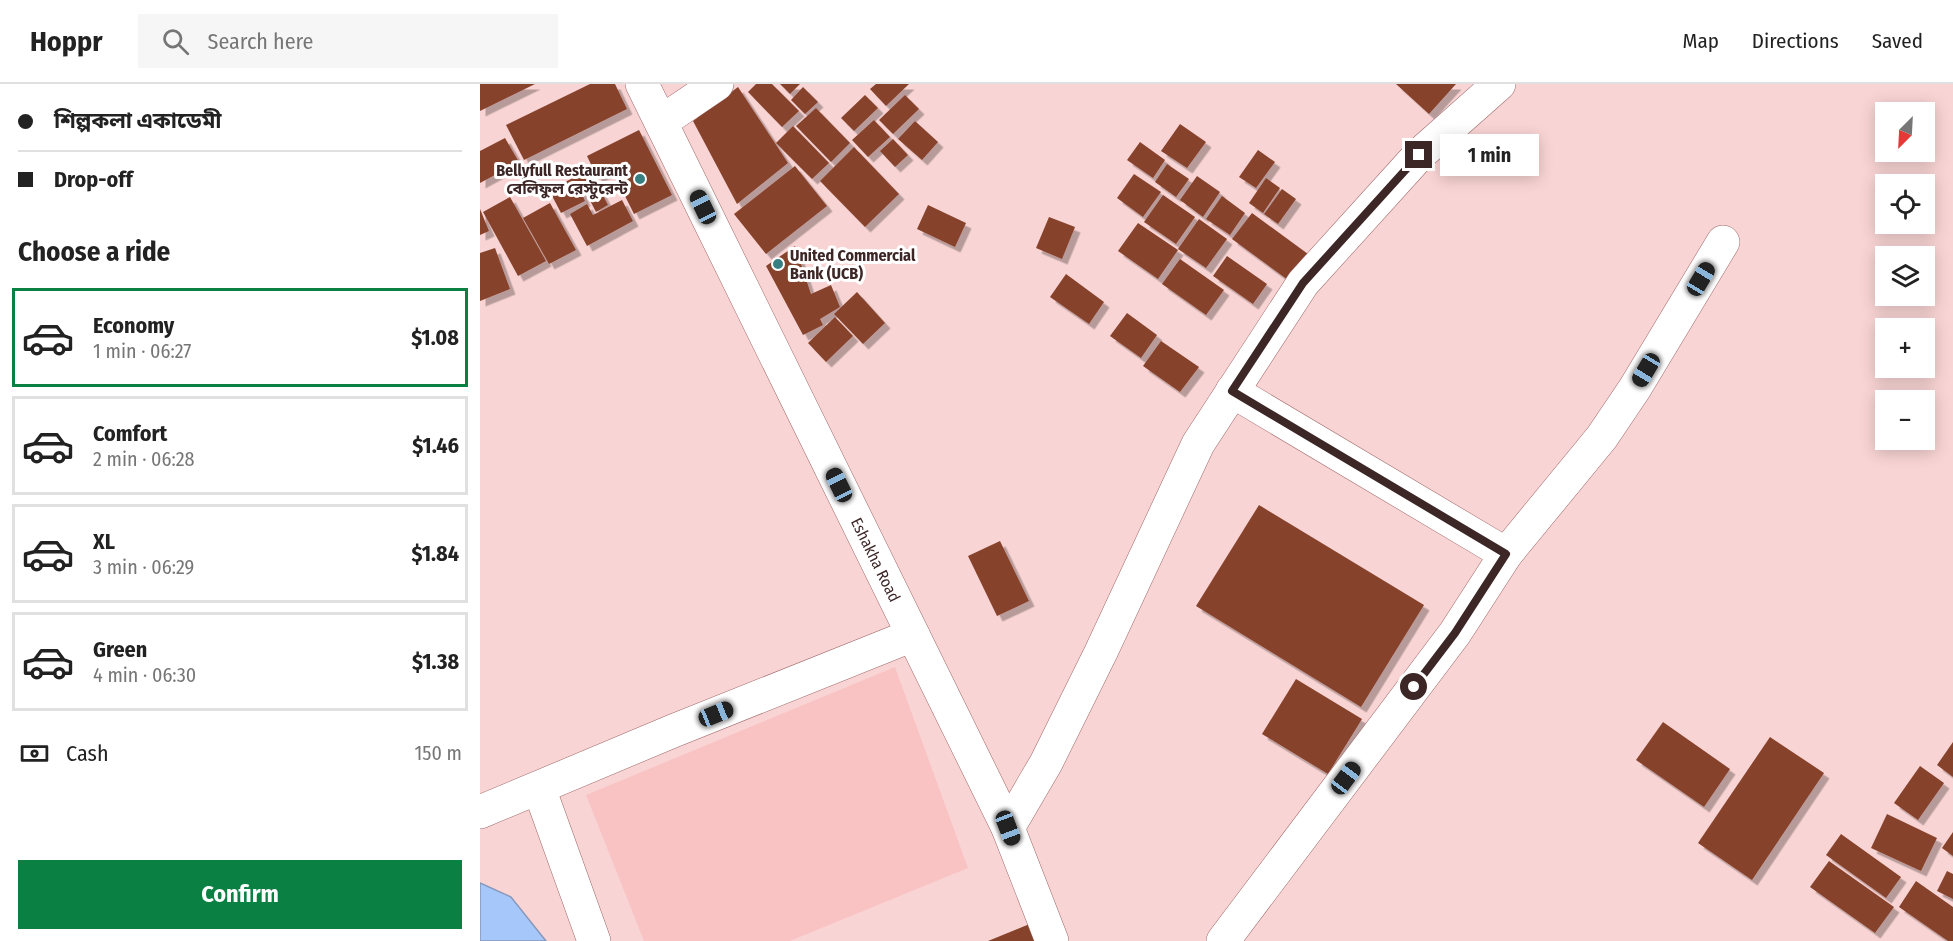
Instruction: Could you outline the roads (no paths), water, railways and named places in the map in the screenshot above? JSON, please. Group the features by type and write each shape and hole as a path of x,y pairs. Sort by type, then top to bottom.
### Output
{"street":[{"name":"Eshakha Road","path":"642,84 1008,828 1052,941"},
{"path":"661,122 717,84"},
{"path":"1008,828 1046,763 1101,652 1197,444 1303,283 1419,155 1499,84"},
{"path":"1223,941 1455,633 1506,554 1602,437 1635,388 1723,242"},
{"path":"1232,391 1506,554"},
{"path":"485,810 673,731 913,635"},
{"path":"538,788 594,941"}],"water":[{"path":"480,883 511,897 546,941 480,941"}],"place":[{"name":"Bellyfull Restaurant বেলিফুল রেস্টুরেন্ট","path":"640,179"},
{"name":"United Commercial Bank (UCB)","path":"778,264"}]}
